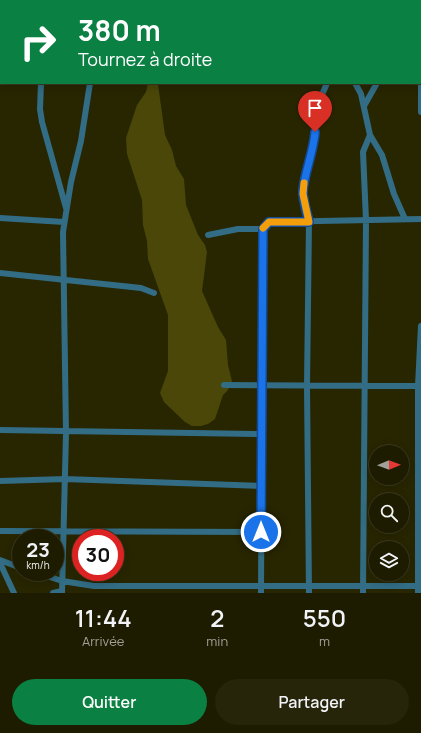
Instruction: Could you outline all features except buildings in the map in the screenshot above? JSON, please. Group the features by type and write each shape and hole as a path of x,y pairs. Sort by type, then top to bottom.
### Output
{"street":[{"path":"421,80 421,112"},
{"path":"41,84 40,109 42,122 66,210"},
{"path":"86,84 89,92"},
{"path":"62,529 66,433 63,279 64,222 81,141 90,84"},
{"path":"309,590 307,386 309,222 303,188 314,144 316,109 328,84"},
{"path":"356,84 361,94 370,135 382,155 394,194 405,219"},
{"path":"364,106 376,84"},
{"path":"363,590 366,220 363,152 370,135"},
{"path":"0,218 64,222"},
{"path":"261,593 263,229 269,222 421,219"},
{"path":"208,235 238,229 263,229"},
{"path":"0,273 142,288 154,293"},
{"path":"53,593 62,592 62,581 94,586 261,586 309,590 419,589 421,326"},
{"path":"224,385 420,386"},
{"path":"0,430 66,433 262,434"},
{"path":"0,480 65,479 261,486"},
{"path":"64,530 261,532"},
{"path":"0,531 12,531"},
{"path":"0,562 12,565"},
{"path":"0,562 14,593"}],"shaded area":[{"path":"148,84 158,84 165,135 172,150 176,166 184,179 186,205 198,235 205,245 207,252 202,291 218,327 226,340 228,365 232,381 228,390 223,395 215,419 208,424 201,426 192,426 185,422 164,402 160,393 168,371 168,315 148,259 147,241 143,225 142,200 127,154 126,138 137,105 146,92"}],"slow traffic":[{"path":"263,228 269,222 309,222 303,194 304,183"}],"route":[{"path":"261,532 263,229 269,222 309,222 303,188 312,154 315,132"}]}
